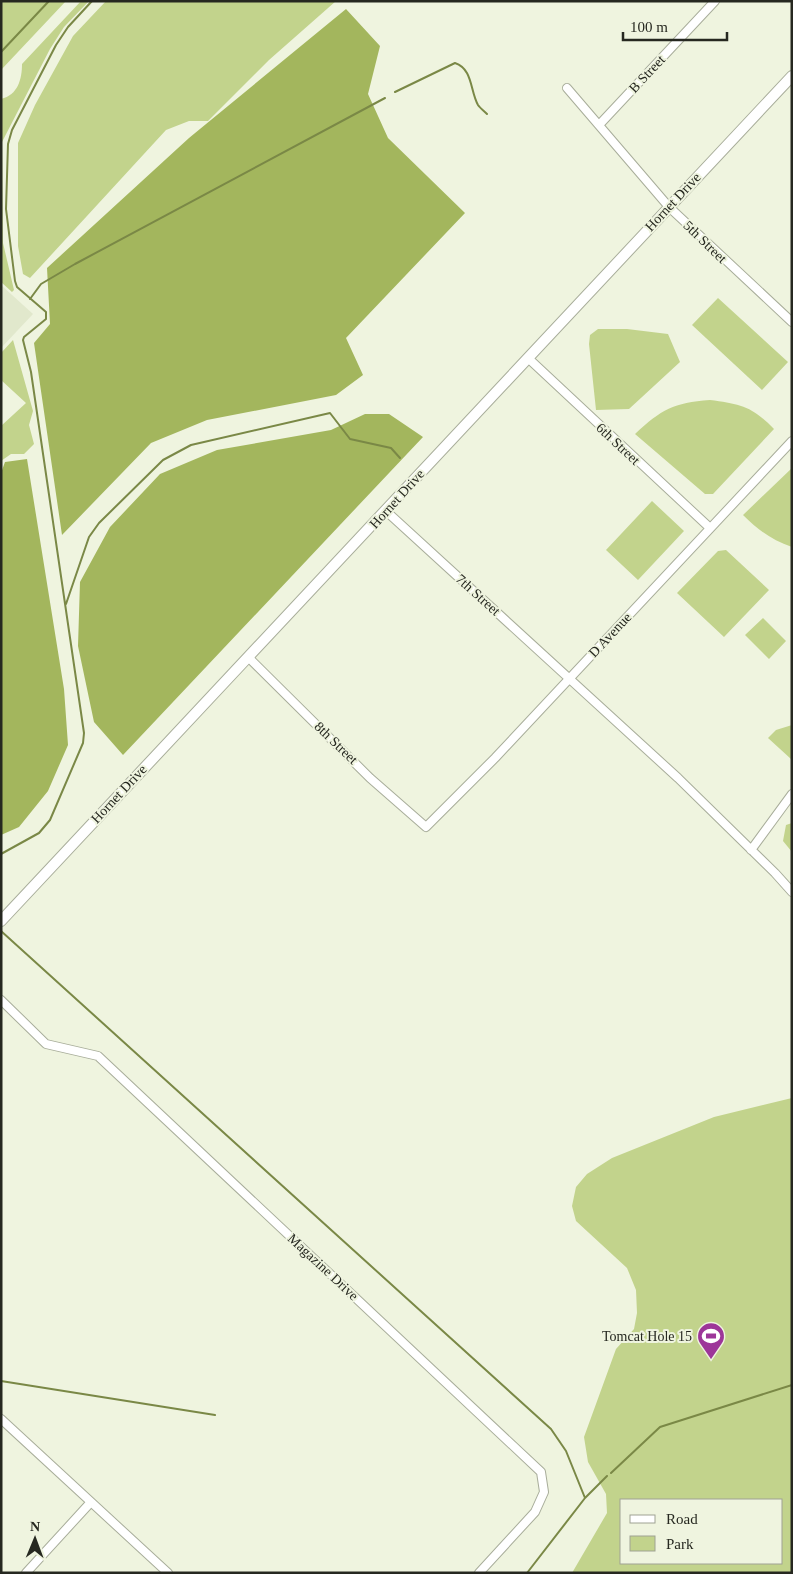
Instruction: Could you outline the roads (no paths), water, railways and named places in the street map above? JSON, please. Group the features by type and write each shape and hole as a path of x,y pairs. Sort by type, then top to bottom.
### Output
{"main road":[{"name":"Hornet Drive","path":"1,921 792,76"}],"street":[{"name":"B Street","path":"599,125 715,1"},
{"name":"5th Street","path":"567,88 669,207 792,322"},
{"name":"6th Street","path":"528,358 710,528"},
{"name":"D Avenue","path":"426,827 570,678 792,441"},
{"name":"7th Street","path":"386,511 570,678 751,850 792,892"},
{"name":"8th Street","path":"248,657 370,778 426,827"},
{"path":"751,850 792,794"},
{"name":"Magazine Drive","path":"1,1000 46,1044 98,1056 541,1472 544,1492 535,1512 479,1573"},
{"path":"1,1419 168,1573"},
{"path":"26,1573 91,1502"}],"waterway":[{"path":"1,52 49,1"},
{"path":"1,854 39,833 50,820 83,743 84,733 31,372 23,340 24,337 46,319 46,312 17,287 6,209 8,144 12,130 56,45 68,27 92,1"},
{"path":"395,92 455,63 465,70 475,99 487,114"},
{"path":"30,299 41,284 75,264 385,98"},
{"path":"66,604 89,537 99,523 163,460 191,445 330,413 350,439 391,448 400,458"},
{"path":"1,931 551,1429 566,1451 585,1498"},
{"path":"1,1381 215,1415"},
{"path":"611,1473 660,1427 792,1385"},
{"path":"527,1573 585,1498 607,1476"}],"place":[{"name":"Tomcat Hole 15","path":"711,1360"}]}
